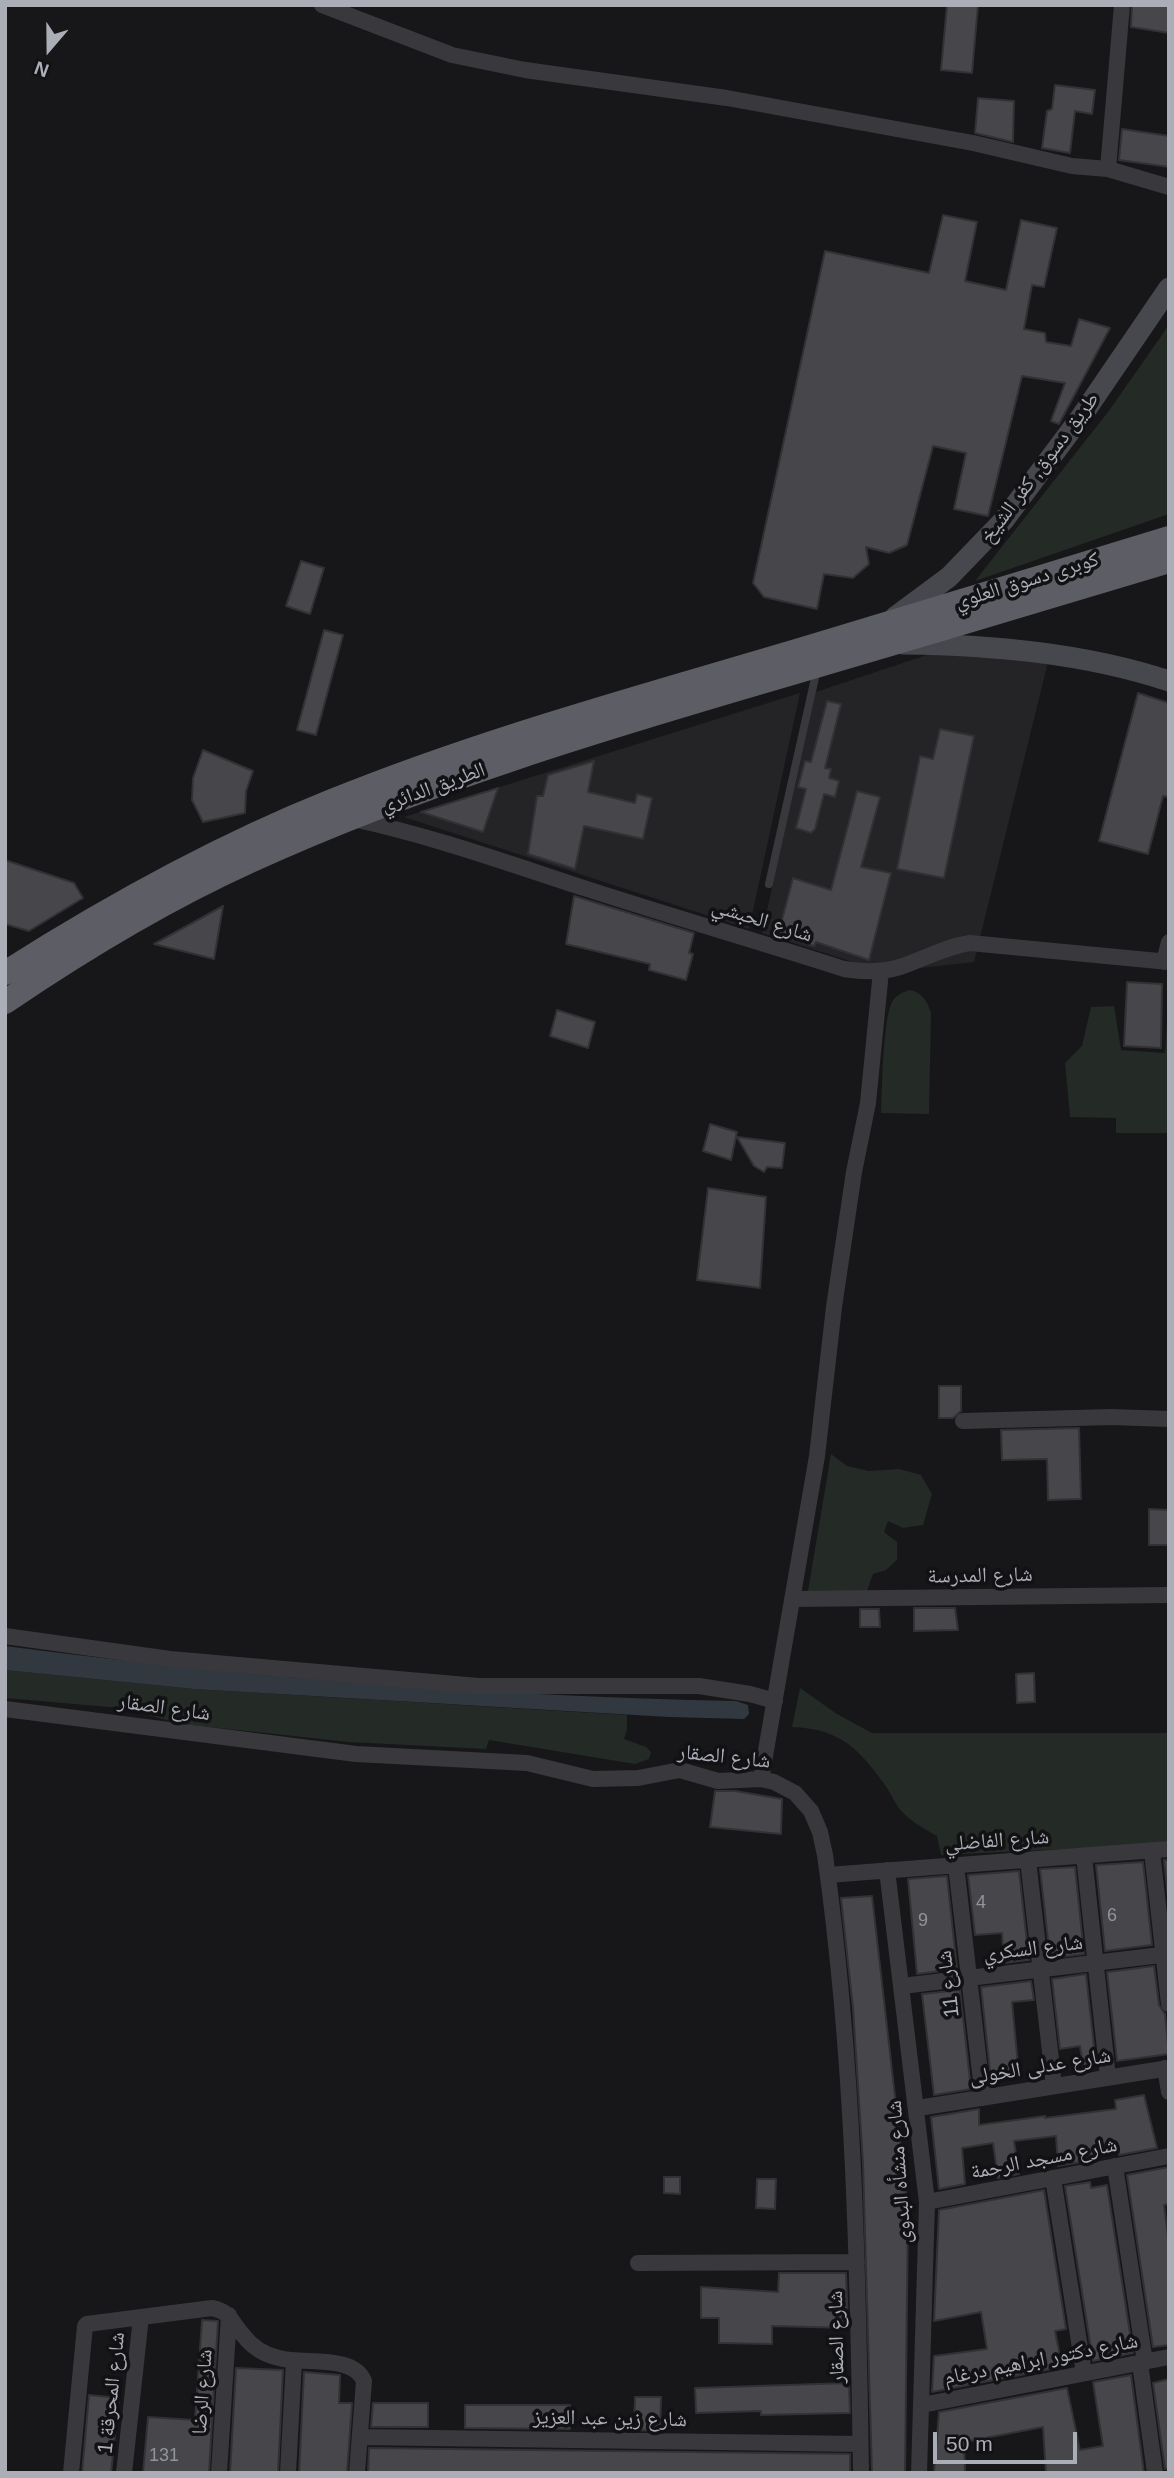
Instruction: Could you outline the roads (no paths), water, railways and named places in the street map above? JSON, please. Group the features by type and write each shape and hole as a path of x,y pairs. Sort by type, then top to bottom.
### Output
{"highway":[{"name":"كوبرى دسوق العلوي","path":"888,634 1169,538"},
{"name":"كوبرى دسوق العلوي","path":"888,634 1169,561"},
{"name":"الطريق الدائري","path":"5,1002 52,970 148,913 248,862 351,818 569,740 817,666 888,634"},
{"name":"الطريق الدائري","path":"5,973 76,928 160,881 245,839 332,801 524,733 888,634"}],"main road":[{"name":"طريق دسوق, كفر الشيخ","path":"888,634 949,577 1004,520 1081,417 1169,288"},
{"path":"888,634 960,645 1029,651 1097,663 1169,681"}],"street":[{"path":"322,5 452,55 525,70 727,98 973,143 1072,166 1108,169 1169,187"},
{"path":"1108,169 1122,5"},
{"name":"شارع الحبشي","path":"351,818 466,848 584,888 844,969 881,971 899,967 950,946 970,943 1166,962"},
{"path":"1166,962 1169,942"},
{"path":"761,1779 817,1456 834,1307 854,1172 868,1103 881,971"},
{"path":"963,1421 1111,1417 1169,1419"},
{"name":"شارع المدرسة","path":"792,1600 1169,1595"},
{"path":"5,1636 170,1659 478,1686 699,1686 775,1701"},
{"name":"شارع الصقار","path":"5,1709 356,1754 527,1763 593,1779 638,1779 680,1770 718,1781 761,1779 774,1782 795,1793 811,1811 820,1832 828,1875 851,2109 861,2473"},
{"name":"شارع الفاضلي","path":"828,1875 1169,1849"},
{"path":"1152,1851 1166,1954 1169,2004"},
{"path":"1084,1856 1108,2077"},
{"path":"1028,1860 1054,2086"},
{"name":"شارع 11","path":"956,1865 983,2098"},
{"name":"شارع منشأه البدوى","path":"887,1870 918,2108 927,2202 919,2473"},
{"name":"شارع السكري","path":"902,1986 1166,1954"},
{"path":"1167,2068 1169,2092"},
{"name":"شارع عدلى الخولى","path":"918,2108 1167,2068"},
{"name":"شارع مسجد الرحمة","path":"927,2202 1169,2156"},
{"path":"1115,2166 1143,2362 1155,2473"},
{"path":"1053,2178 1084,2374"},
{"path":"638,2263 857,2262"},
{"path":"71,2473 85,2326 90,2323 212,2308 229,2315 240,2333 259,2350 270,2355 294,2361 344,2364 361,2373 364,2381 357,2473"},
{"name":"شارع الرضا","path":"219,2473 229,2315"},
{"name":"شارع المحرقة 1","path":"124,2473 141,2317"},
{"name":"شارع دكتور ابراهيم درغام","path":"922,2405 1169,2357"},
{"path":"288,2473 294,2361"},
{"name":"شارع زين عبد العزيز","path":"360,2437 860,2444"}],"lane":[{"path":"769,884 817,666"}]}
